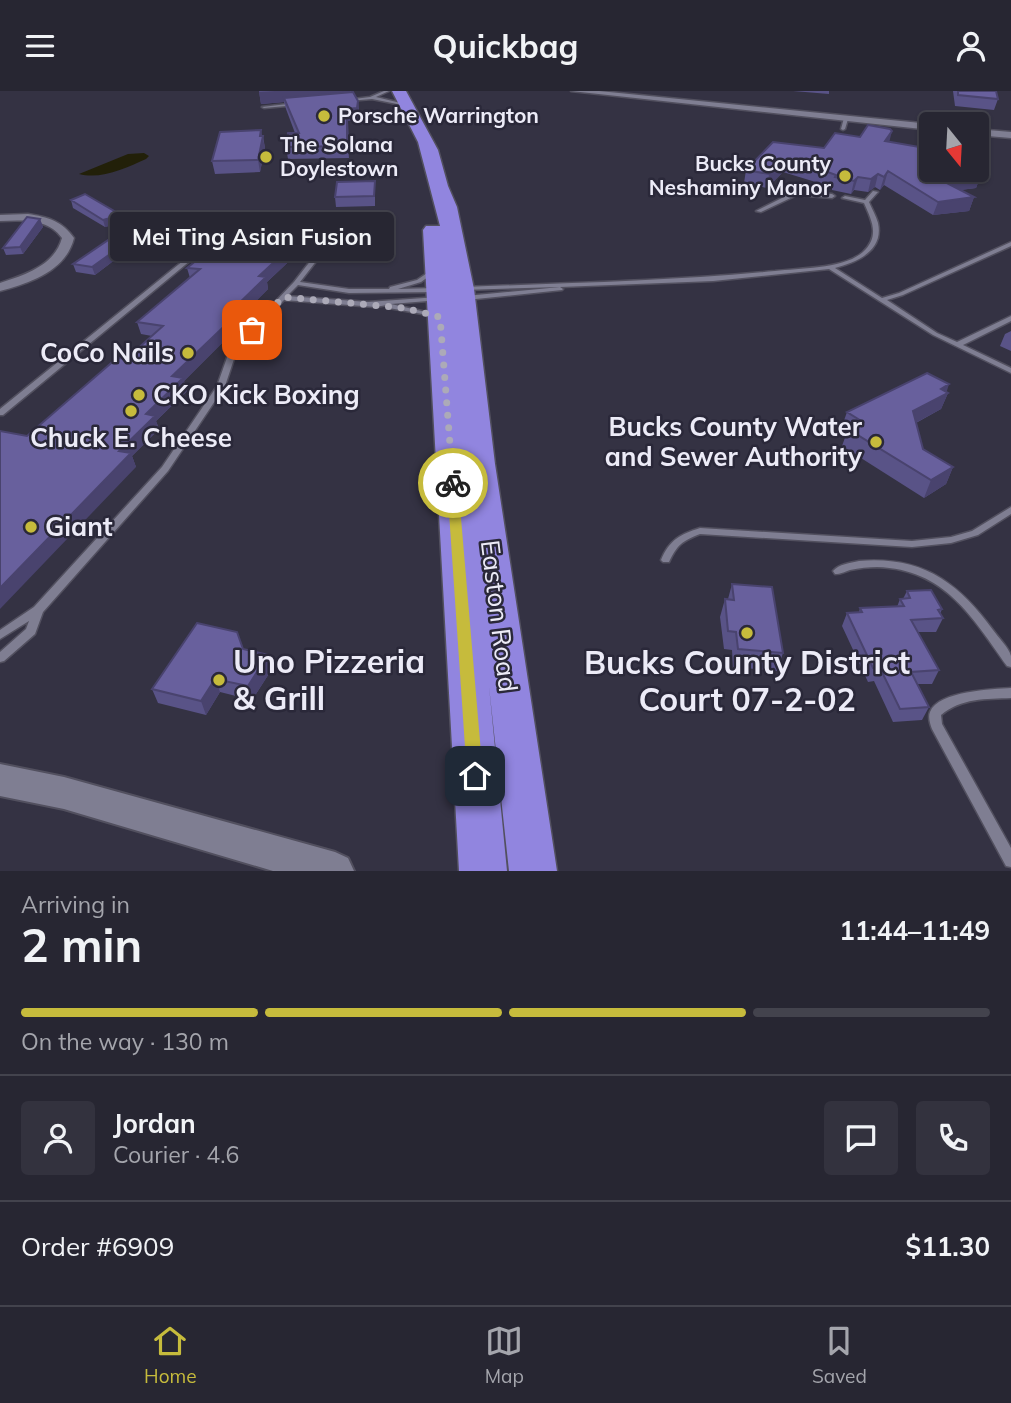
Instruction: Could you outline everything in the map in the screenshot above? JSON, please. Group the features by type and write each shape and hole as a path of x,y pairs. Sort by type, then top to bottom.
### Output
{"highway":[{"name":"Easton Road","path":"399,95 424,136 439,197 431,206 431,211 480,464 533,871"},
{"name":"Easton Road","path":"446,293 483,871"}],"main road":[{"path":"0,780 64,793 335,871"}],"street":[{"path":"575,91 919,126"},
{"path":"989,133 1011,135"},
{"path":"0,218 47,221 62,229 68,238 65,250 51,264 0,287"}],"lane":[{"path":"358,91 361,99"},
{"path":"371,98 399,95"},
{"path":"337,100 399,95"},
{"path":"264,107 300,104"},
{"path":"843,129 846,118"},
{"path":"866,202 875,192"},
{"path":"759,211 796,193 832,196"},
{"path":"845,198 866,202"},
{"path":"296,283 327,290 548,292 571,286 713,279 830,267 852,261 865,253 876,238 875,222 866,202"},
{"path":"0,413 221,233 250,230 324,230 318,255 296,283 234,349 216,393 164,469 38,610 0,635"},
{"path":"881,300 910,290 1011,244"},
{"path":"830,267 935,334 1011,371"},
{"path":"374,291 419,281 446,293"},
{"path":"283,297 405,308 446,293"},
{"path":"370,304 446,293"},
{"path":"957,345 1011,318"},
{"path":"666,560 671,545 681,537 700,531 912,544 951,540 975,533 1011,510"},
{"path":"838,571 847,566 885,564 905,565 929,573 949,586 968,604 1011,663"},
{"path":"0,658 31,631 38,610"},
{"path":"1011,693 971,695 944,704 935,713 936,725 1011,861"}],"shaded area":[{"path":"144,153 149,156 146,159 113,172 79,174 128,154"}],"building":[{"path":"958,91 996,91 998,99 958,95"},
{"path":"353,92 358,101 357,108 347,109 347,146 286,147 288,133 299,133 284,98"},
{"path":"868,125 890,129 892,131 885,141 919,147 919,182 945,182 974,197 938,202 888,171 884,177 878,174 871,179 858,177 854,181 786,160 769,174 746,170 773,142 824,148 835,133 860,137"},
{"path":"261,130 260,136 263,136 258,160 212,161 220,132"},
{"path":"375,181 374,196 335,197 337,182"},
{"path":"85,194 121,215 103,220 71,200"},
{"path":"27,217 40,219 20,247 3,248"},
{"path":"252,226 301,232 295,238 300,238 259,276 266,277 228,314 236,315 172,376 183,378 146,414 155,416 119,451 131,453 0,588 0,431 27,436 117,358 126,359 163,326 137,322 200,269 187,268 232,231 244,233"},
{"path":"120,232 127,242 92,267 73,264"},
{"path":"927,373 949,384 941,389 948,393 913,411 923,449 953,467 931,480 848,429 863,422 847,412"},
{"name":"Bucks County District Court 07-2-02","path":"732,584 772,587 783,653 738,649 736,632 728,631 725,599 734,600"},
{"path":"931,590 942,609 938,610 943,618 911,620 939,670 911,672 929,707 900,709 880,668 873,668 847,613 862,612 860,608 904,606 900,599 910,598 907,591"},
{"name":"Uno Pizzeria & Grill","path":"197,623 237,632 243,649 268,655 248,686 215,679 201,701 152,689"}],"way so far":[{"path":"252,330 283,297 405,308 440,317 453,483"}],"place":[{"name":"Porsche Warrington","path":"324,116"},
{"name":"The Solana Doylestown","path":"266,157"},
{"name":"Bucks County Neshaminy Manor","path":"845,176"},
{"name":"Mei Ting Asian Fusion","path":"252,330"},
{"name":"CoCo Nails","path":"188,353"},
{"name":"CKO Kick Boxing","path":"139,395"},
{"name":"Chuck E. Cheese","path":"131,411"},
{"name":"Bucks County Water and Sewer Authority","path":"876,442"},
{"name":"Giant","path":"31,527"},
{"name":"Bucks County District Court 07-2-02","path":"747,633"},
{"name":"Uno Pizzeria & Grill","path":"219,680"}],"route":[{"path":"453,483 475,776"}]}
